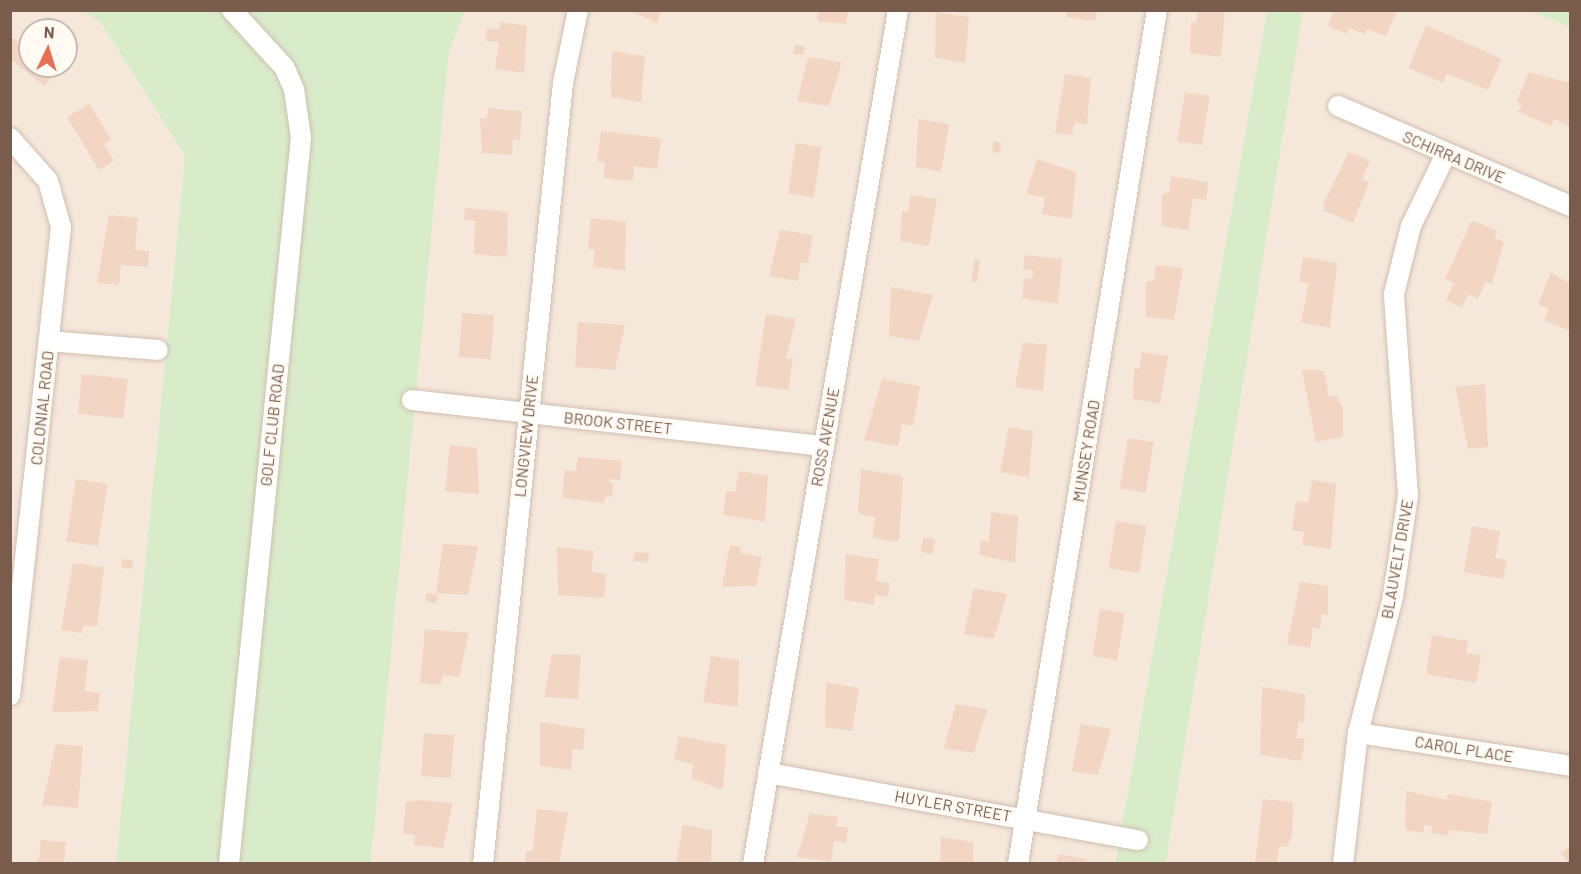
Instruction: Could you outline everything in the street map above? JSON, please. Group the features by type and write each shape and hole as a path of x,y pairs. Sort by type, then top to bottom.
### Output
{"street":[{"name":"GOLF CLUB ROAD","path":"229,864 301,138 294,89 284,67 231,10"},
{"name":"LONGVIEW DRIVE","path":"483,864 562,83 578,10"},
{"name":"ROSS AVENUE","path":"753,864 898,10"},
{"name":"MUNSEY ROAD","path":"1018,864 1157,10"},
{"name":"SCHIRRA DRIVE","path":"1338,106 1570,206"},
{"name":"COLONIAL ROAD","path":"10,138 37,163 57,205 61,251 10,695"},
{"name":"BLAUVELT DRIVE","path":"1343,864 1358,733 1393,597 1408,496 1394,294 1411,226 1446,154"},
{"path":"49,341 158,350"},
{"name":"BROOK STREET","path":"412,400 824,446"},
{"name":"CAROL PLACE","path":"1358,733 1570,766"},
{"name":"HUYLER STREET","path":"768,773 1138,840"}],"shaded area":[{"path":"11,11 82,11 101,23 185,156 116,863 11,863"},
{"path":"465,11 1267,11 1115,863 371,864 449,53"},
{"path":"1303,11 1532,11 1570,28 1570,863 1166,864"}],"green space":[{"path":"82,11 465,11 449,53 371,863 116,863 185,156 101,23"},
{"path":"1267,11 1303,11 1166,863 1115,864"},
{"path":"1532,11 1570,11 1570,28"}],"building":[{"path":"629,10 661,10 657,23"},
{"path":"818,10 848,10 846,24 817,21"},
{"path":"1067,10 1097,10 1095,21 1066,17"},
{"path":"1198,10 1225,10 1221,57 1190,53 1191,22 1196,23"},
{"path":"1334,10 1397,10 1386,36 1367,29 1365,34 1349,28 1347,34 1328,26"},
{"path":"936,12 969,17 965,63 935,58"},
{"path":"500,22 527,26 524,73 495,69 499,42 485,41 487,28 499,30"},
{"path":"1426,25 1502,59 1488,90 1447,74 1443,83 1409,68"},
{"path":"10,35 18,42 18,65 10,59"},
{"path":"795,45 805,46 803,55 793,54"},
{"path":"612,51 645,56 641,102 611,97"},
{"path":"808,57 842,62 829,106 797,101"},
{"path":"1529,72 1570,83 1570,126 1554,119 1551,126 1518,112 1522,104 1516,102"},
{"path":"1065,74 1091,78 1087,124 1074,123 1072,135 1055,133"},
{"path":"34,78 51,78 44,86"},
{"path":"1185,92 1210,96 1202,145 1177,141"},
{"path":"89,104 111,139 104,144 114,161 99,170 67,117"},
{"path":"488,108 522,111 520,140 513,139 512,155 482,153 480,118 487,118"},
{"path":"918,119 949,124 941,172 916,167"},
{"path":"601,131 661,138 657,169 634,166 633,181 603,178 605,162 597,161"},
{"path":"994,141 1001,143 1000,153 992,152"},
{"path":"796,143 822,147 814,197 788,193"},
{"path":"1349,152 1370,160 1362,179 1369,182 1353,223 1325,211 1323,205"},
{"path":"1037,159 1076,172 1072,219 1042,214 1045,197 1026,194"},
{"path":"1171,176 1208,182 1206,200 1193,198 1188,230 1162,226 1162,195 1169,192"},
{"path":"911,195 937,199 929,246 900,241 902,211 908,212"},
{"path":"465,208 508,212 507,257 474,254 475,221 464,220"},
{"path":"109,215 138,218 135,250 149,251 148,267 121,265 119,285 97,283"},
{"path":"591,218 626,222 625,270 593,267 595,250 588,249"},
{"path":"1472,220 1497,231 1494,238 1504,242 1492,284 1486,281 1478,299 1468,294 1462,308 1446,300 1454,283 1445,279"},
{"path":"780,230 813,235 808,263 801,262 798,281 769,276"},
{"path":"1025,255 1062,259 1058,304 1022,298 1024,278 1032,279 1034,271 1023,269"},
{"path":"1303,257 1337,263 1330,328 1301,322 1309,283 1299,281"},
{"path":"975,259 980,260 977,282 971,281"},
{"path":"1156,265 1183,268 1174,320 1146,317 1146,282 1154,281"},
{"path":"1551,272 1570,284 1570,331 1544,320 1549,309 1538,304"},
{"path":"891,287 933,295 919,341 889,336"},
{"path":"462,313 494,315 491,359 459,357"},
{"path":"766,314 796,319 786,358 793,359 788,390 755,386"},
{"path":"578,322 625,325 615,370 575,367"},
{"path":"1023,342 1047,345 1043,391 1015,387"},
{"path":"1142,352 1168,356 1160,404 1133,399 1134,368 1139,369"},
{"path":"1312,369 1324,371 1329,397 1336,395 1343,408 1343,437 1316,442 1302,371"},
{"path":"82,374 128,379 124,419 78,414"},
{"path":"882,379 920,386 913,426 902,424 898,446 864,440"},
{"path":"1485,384 1488,447 1468,449 1455,387"},
{"path":"1009,427 1033,431 1029,477 1000,472"},
{"path":"1128,438 1154,442 1146,492 1120,488"},
{"path":"450,445 477,448 479,494 445,491"},
{"path":"578,457 622,461 620,480 606,479 613,484 612,497 605,496 604,503 562,498 565,470 576,471"},
{"path":"861,469 903,476 899,542 872,538 875,517 858,514"},
{"path":"739,471 768,476 765,522 723,515 726,491 735,492"},
{"path":"76,479 108,484 98,546 66,541"},
{"path":"1312,480 1336,484 1331,549 1302,545 1304,532 1292,530 1296,501 1308,503"},
{"path":"991,512 1018,516 1015,563 979,555 981,541 989,542"},
{"path":"1116,521 1147,526 1139,573 1108,568"},
{"path":"1472,526 1500,531 1495,558 1507,560 1503,579 1464,572"},
{"path":"924,537 936,540 932,554 920,552"},
{"path":"443,544 478,546 468,595 436,593"},
{"path":"730,545 741,547 740,553 762,557 756,586 722,587"},
{"path":"557,547 594,551 591,572 606,574 604,598 558,595"},
{"path":"635,552 649,553 648,563 633,561"},
{"path":"846,554 879,559 876,581 890,583 888,597 875,595 874,605 844,600"},
{"path":"122,559 133,560 132,569 121,568"},
{"path":"73,563 104,567 97,627 83,625 82,633 61,630"},
{"path":"1300,582 1328,586 1328,615 1322,614 1320,629 1313,628 1310,648 1287,644"},
{"path":"974,588 1007,594 994,639 964,634"},
{"path":"427,593 438,595 436,604 425,602"},
{"path":"1100,609 1125,613 1117,660 1092,656"},
{"path":"425,629 469,633 459,677 442,675 441,685 420,683"},
{"path":"1432,635 1468,641 1466,653 1481,655 1476,683 1426,674"},
{"path":"552,654 581,655 578,699 544,697"},
{"path":"711,656 739,660 738,707 703,702"},
{"path":"60,657 88,660 85,691 100,693 98,711 52,712"},
{"path":"826,682 859,688 852,731 825,727"},
{"path":"1262,687 1305,694 1304,722 1299,721 1296,738 1305,739 1301,761 1260,755"},
{"path":"956,704 987,709 974,753 944,748"},
{"path":"540,722 585,729 583,750 573,749 571,770 540,766"},
{"path":"1081,724 1111,729 1098,775 1072,771"},
{"path":"424,733 454,735 451,778 421,776"},
{"path":"679,736 726,745 723,790 691,778 694,764 674,760"},
{"path":"56,744 83,746 78,808 42,805"},
{"path":"1406,791 1447,800 1448,794 1492,802 1487,834 1449,830 1448,836 1431,833 1432,826 1424,825 1423,833 1405,830"},
{"path":"1263,799 1293,802 1292,835 1287,847 1279,846 1277,864 1255,864"},
{"path":"418,800 453,803 443,848 414,845 415,835 403,833 406,802"},
{"path":"537,809 568,812 559,864 525,864 526,851 533,851"},
{"path":"810,813 838,817 836,826 848,828 846,843 834,841 831,862 797,857"},
{"path":"683,825 712,830 711,864 676,864"},
{"path":"941,837 973,842 973,864 940,864"},
{"path":"41,840 66,842 64,864 32,864 39,859"},
{"path":"1570,846 1570,864 1569,864 1561,853"},
{"path":"1058,854 1087,859 1086,864 1056,864"}]}
